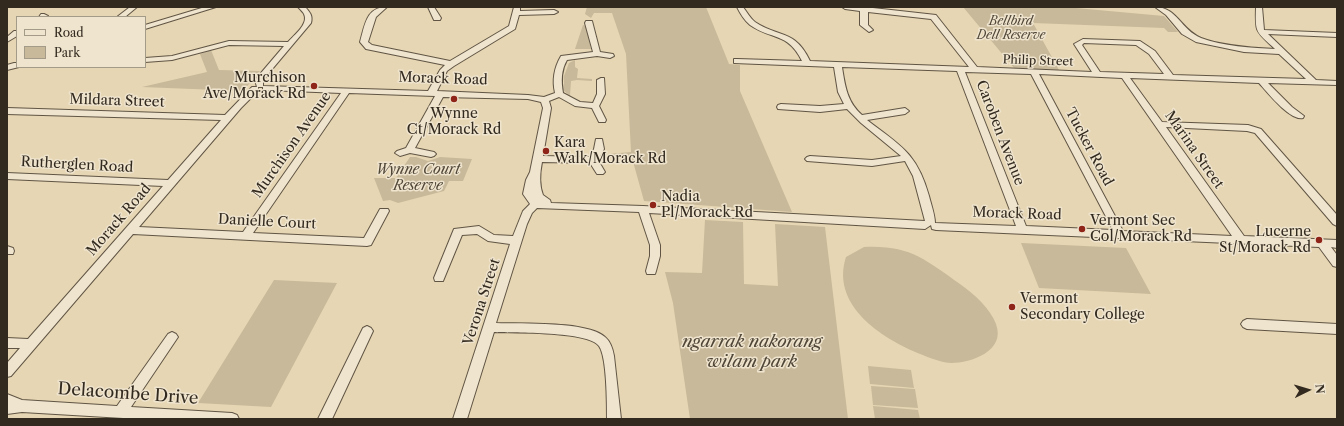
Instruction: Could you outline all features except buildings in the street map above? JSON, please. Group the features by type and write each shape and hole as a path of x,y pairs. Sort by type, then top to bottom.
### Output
{"street":[{"path":"122,16 134,7"},
{"path":"146,27 213,7"},
{"path":"260,87 259,80 303,31 309,20 309,15 302,7"},
{"path":"384,7 377,10 372,16 364,42 369,47 451,64"},
{"path":"431,7 437,18"},
{"path":"740,7 752,23 794,41 802,51 807,64"},
{"path":"845,7 933,17 975,70"},
{"path":"1259,7 1259,28 1261,32 1312,82"},
{"path":"1164,8 1185,32 1199,40 1244,50 1280,52"},
{"path":"864,9 864,25 869,30"},
{"path":"410,150 436,94 444,70 451,64 508,31 512,27 517,10 554,12"},
{"path":"589,23 598,54"},
{"path":"1261,32 1337,35"},
{"path":"7,40 16,34"},
{"path":"1098,75 1078,44 1083,41 1137,43 1145,45 1171,78"},
{"path":"146,60 172,58 229,43 290,44"},
{"path":"559,94 557,81 558,71 564,58 598,54 610,56"},
{"name":"Philip Street","path":"737,61 1337,83"},
{"path":"838,65 844,97 849,106 861,118 894,143 908,158 916,173 930,224"},
{"name":"Caroben Avenue","path":"960,70 1022,229"},
{"name":"Tucker Road","path":"1034,72 1120,234"},
{"name":"Marina Street","path":"1125,76 1241,240"},
{"path":"595,106 601,98 601,80"},
{"path":"1262,81 1289,109 1300,116"},
{"name":"Morack Road","path":"7,372 227,118 247,96 260,87 540,98 545,100"},
{"name":"Murchison Avenue","path":"246,235 347,91"},
{"path":"538,202 530,198 528,194 531,180 535,172 547,108 545,100 559,94"},
{"path":"559,94 578,104 595,106"},
{"path":"595,106 602,120"},
{"path":"781,107 820,109 849,106"},
{"path":"861,118 905,110"},
{"name":"Mildara Street","path":"7,111 227,118"},
{"path":"1159,124 1253,129 1262,135 1337,222"},
{"path":"599,141 599,148 594,160 600,172"},
{"path":"400,153 410,150 431,154"},
{"path":"810,159 872,163 908,158"},
{"path":"537,159 594,160"},
{"name":"Rutherglen Road","path":"9,178 170,183"},
{"name":"Morack Road","path":"538,202 541,206 552,208 589,207 643,209 1337,244"},
{"name":"Verona Street","path":"460,419 528,211 538,202"},
{"path":"643,209 655,248 655,256 651,263 651,271"},
{"name":"Danielle Court","path":"130,230 367,242 384,211"},
{"path":"439,278 458,232 479,230 484,236 493,240 518,240"},
{"path":"1322,244 1337,262"},
{"path":"1247,324 1337,329"},
{"path":"490,327 578,331 597,337 604,344 609,354 614,419"},
{"path":"325,419 367,331"},
{"path":"111,414 172,337"},
{"path":"7,343 31,344"},
{"name":"Delacombe Drive","path":"7,400 22,406"},
{"name":"Delacombe Drive","path":"7,408 22,406 111,414 232,419"}],"green space":[{"path":"587,7 706,7 729,64 740,65 740,91 792,212 644,201 632,158 607,158 608,154 631,152 626,54 612,13 594,13 591,18 585,14"},
{"name":"Bellbird Dell Reserve","path":"963,7 1065,7 1164,16 1178,32 1168,32 1164,28 1033,23 1059,70 1014,68"},
{"path":"583,25 586,26 591,49 575,49"},
{"path":"211,50 219,70 260,71 243,91 142,87 207,72 200,54"},
{"path":"575,60 575,67 578,69 577,78 592,79 592,81 571,81 570,96 564,91 564,76 569,63"},
{"name":"Wynne Court Reserve","path":"410,157 416,157 428,161 440,157 472,159 463,181 449,181 444,191 398,203 390,200 383,201 374,178 396,178"},
{"name":"ngarrak nakorang wilam park","path":"705,220 743,222 744,284 778,286 775,224 825,227 848,419 690,419 673,303 665,272 702,273"},
{"path":"1021,243 1126,248 1151,294 1039,288"},
{"path":"864,247 893,248 916,255 936,267 965,288 986,307 996,324 998,333 996,341 991,348 985,354 977,358 968,361 951,363 913,351 885,336 872,326 860,315 851,303 845,289 843,274 846,257"},
{"path":"274,280 337,283 271,407 198,403"},
{"path":"868,366 911,370 914,388 870,384"},
{"path":"871,386 915,389 918,408 873,405"},
{"path":"873,406 918,410 920,419 875,419"}],"place":[{"name":"Murchison Ave/Morack Rd","path":"314,86"},
{"name":"Wynne Ct/Morack Rd","path":"454,99"},
{"name":"Kara Walk/Morack Rd","path":"546,151"},
{"name":"Nadia Pl/Morack Rd","path":"653,205"},
{"name":"Vermont Sec Col/Morack Rd","path":"1082,229"},
{"name":"Lucerne St/Morack Rd","path":"1319,240"},
{"name":"Vermont Secondary College","path":"1012,307"}]}
